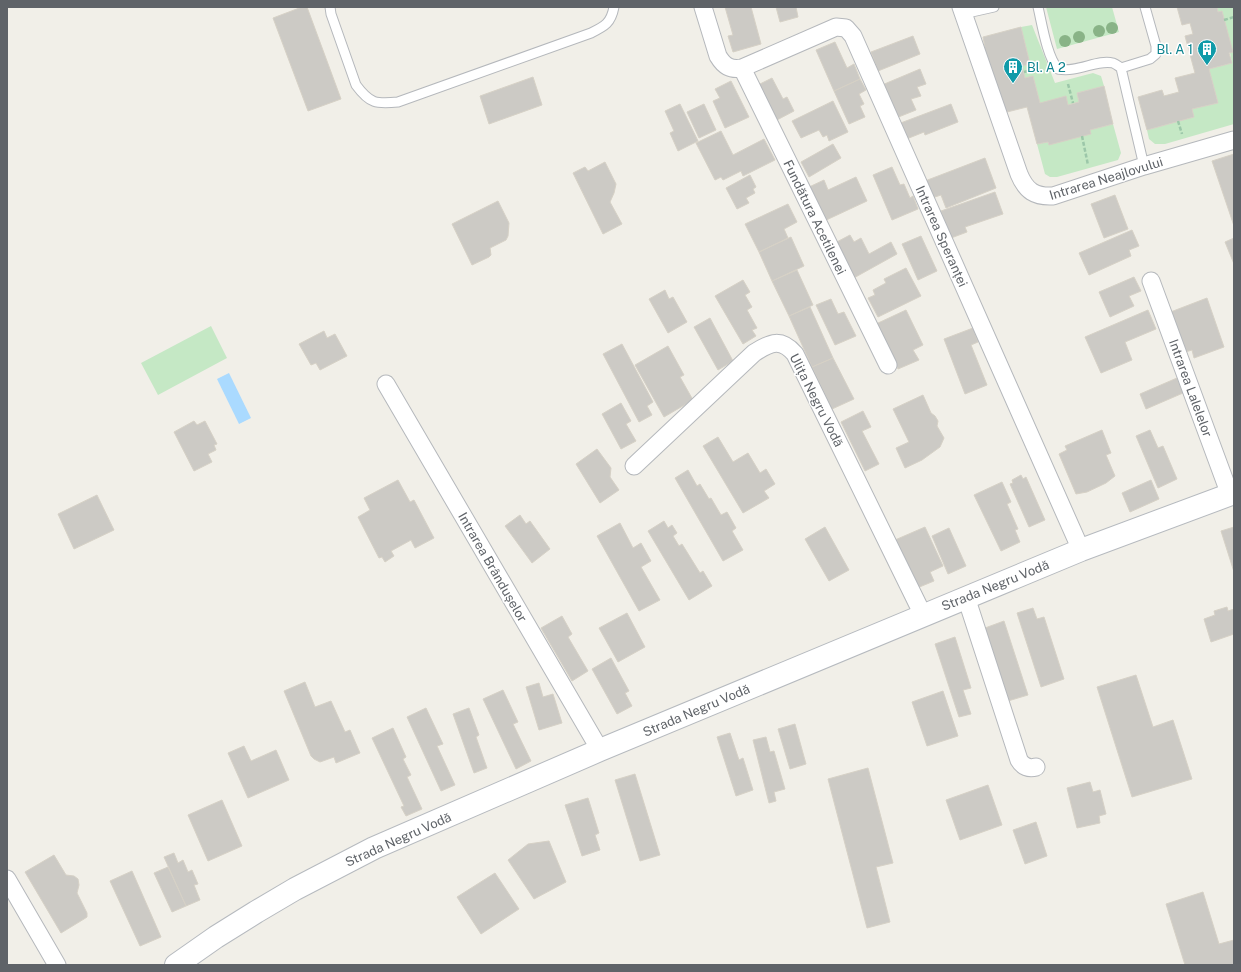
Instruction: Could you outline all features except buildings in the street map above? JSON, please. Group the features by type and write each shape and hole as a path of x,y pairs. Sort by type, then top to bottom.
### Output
{"street":[{"path":"703,7 718,56 722,63 726,67 734,69 742,68"},
{"name":"Intrarea Neajlovului","path":"962,11 1023,184 1032,192 1042,197 1053,196 1144,166 1234,140"},
{"name":"Intrarea Speranței","path":"742,68 836,28 846,28 853,36 1081,550"},
{"name":"Fundătura Acetilenei","path":"742,68 888,365"},
{"name":"Intrarea Lalelelor","path":"1152,281 1232,494"},
{"name":"Ulița Negru Vodă","path":"634,466 754,353 775,343 787,345 795,354 923,615"},
{"name":"Intrarea Brândușelor","path":"386,384 600,750"},
{"name":"Strada Negru Vodă","path":"176,965 216,937 256,912 330,870 374,848 600,750 966,597 1081,550 1232,494"},
{"path":"966,597 1019,760 1021,764 1026,767 1032,769 1036,767"},
{"path":"7,879 57,965"}],"lane":[{"path":"330,7 331,14 356,85 363,95 372,101 385,103 398,102 591,33 603,27 612,17 614,7"},
{"path":"962,11 994,7"},
{"path":"1038,7 1050,56 1058,69 1074,70 1104,63 1114,63 1121,68 1144,166"},
{"path":"1121,68 1150,59 1156,54 1156,46 1146,7"}],"path":[{"path":"1224,20 1234,17"},
{"path":"1082,136 1092,184"}],"green space":[{"path":"1046,7 1112,7 1119,32 1057,49"},
{"path":"1217,7 1234,7 1234,124 1165,144 1155,144 1149,139 1147,130 1194,117 1192,109 1218,103 1209,69 1232,63 1222,11 1218,12"},
{"path":"1032,25 1055,83 1093,73 1101,76 1104,86 1077,93 1079,102 1068,105 1040,103 1033,76 1025,78 1022,66 1030,64 1021,27"},
{"path":"1113,124 1121,153 1118,160 1057,177 1050,177 1045,174 1037,144 1048,142 1049,144"},
{"path":"211,326 227,358 158,395 141,363"}],"water":[{"path":"229,373 251,418 239,424 217,379"}],"place":[{"name":"Bl. A 1","path":"1207,66"},
{"name":"Bl. A 2","path":"1013,84"}]}
